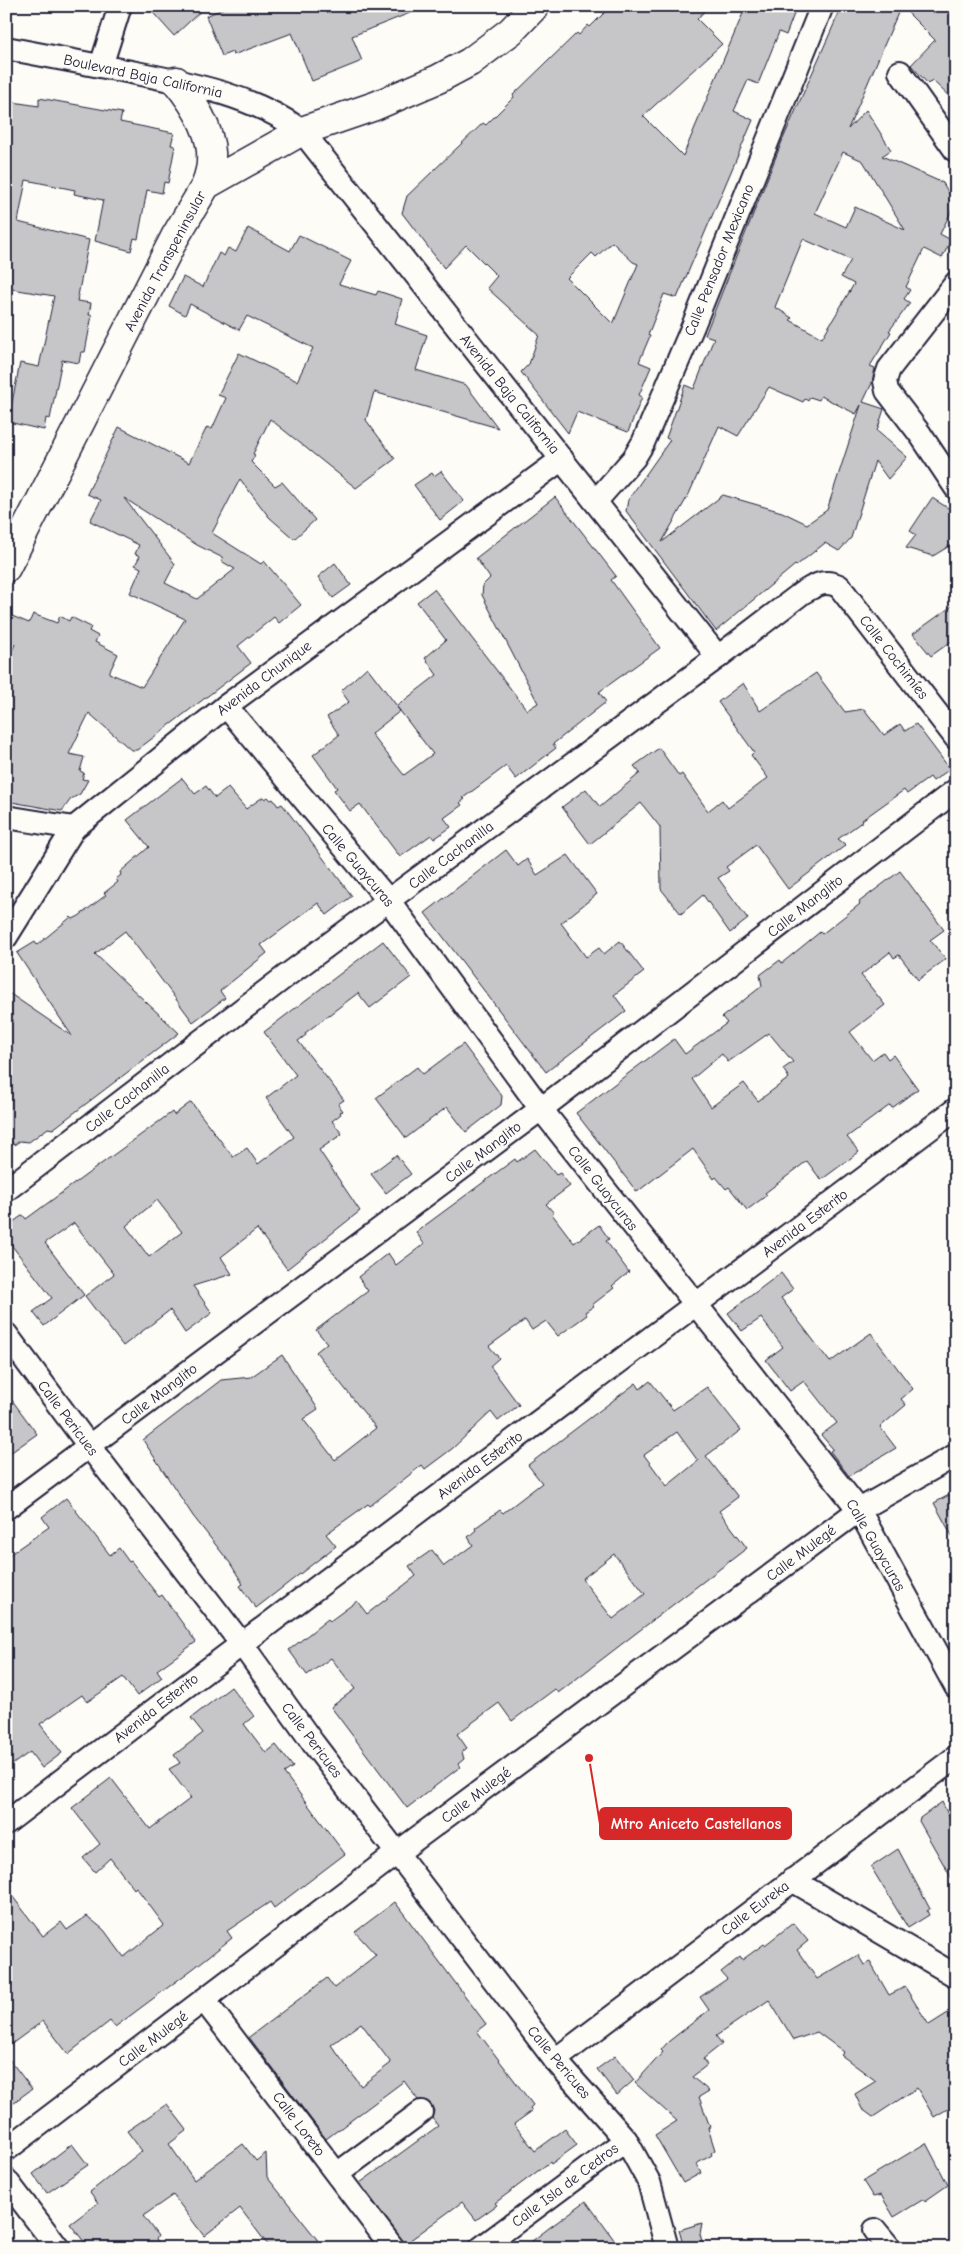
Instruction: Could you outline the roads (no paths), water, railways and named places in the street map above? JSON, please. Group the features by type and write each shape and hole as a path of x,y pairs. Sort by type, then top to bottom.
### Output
{"main road":[{"name":"Avenida Transpeninsular","path":"6,568 171,246 206,185 302,131 375,106 470,62 511,32 535,6"},
{"path":"176,81 192,101 205,131 212,161 206,185"}],"street":[{"path":"101,66 120,6"},
{"name":"Calle Pensador Mexicano","path":"596,501 634,458 643,443 693,326 822,6"},
{"name":"Boulevard Baja California","path":"6,48 176,81 231,95 286,120 302,131"},
{"path":"900,72 956,151"},
{"name":"Avenida Baja California","path":"302,131 470,346 596,501 718,657"},
{"path":"956,283 889,369 885,381 887,391 920,434 956,488"},
{"name":"Avenida Chunique","path":"6,937 74,828 226,706 562,459"},
{"name":"Calle Cachanilla","path":"6,1190 286,976 802,593 817,584 829,581"},
{"name":"Calle Cochimíes","path":"829,581 839,586 956,738"},
{"name":"Calle Guaycuras","path":"226,706 389,901 541,1109 859,1510 956,1687"},
{"name":"Calle Manglito","path":"6,1508 541,1109 956,790"},
{"path":"6,817 74,828"},
{"name":"Avenida Esterito","path":"6,1823 241,1643 696,1305 956,1108"},
{"name":"Calle Pericues","path":"6,1334 88,1446 241,1643 397,1853 555,2060 626,2140 649,2182 666,2248"},
{"name":"Calle Mulegé","path":"6,2150 397,1853 859,1510 956,1455"},
{"name":"Calle Eureka","path":"555,2060 956,1757"},
{"path":"792,1880 956,1976"},
{"name":"Calle Loreto","path":"204,2000 393,2248"},
{"path":"337,2174 421,2112"},
{"name":"Calle Isla de Cedros","path":"481,2248 626,2140"},
{"path":"6,2180 58,2248"},
{"path":"875,2230 890,2248"}],"place":[{"name":"Mtro Aniceto Castellanos","path":"589,1758"}]}
